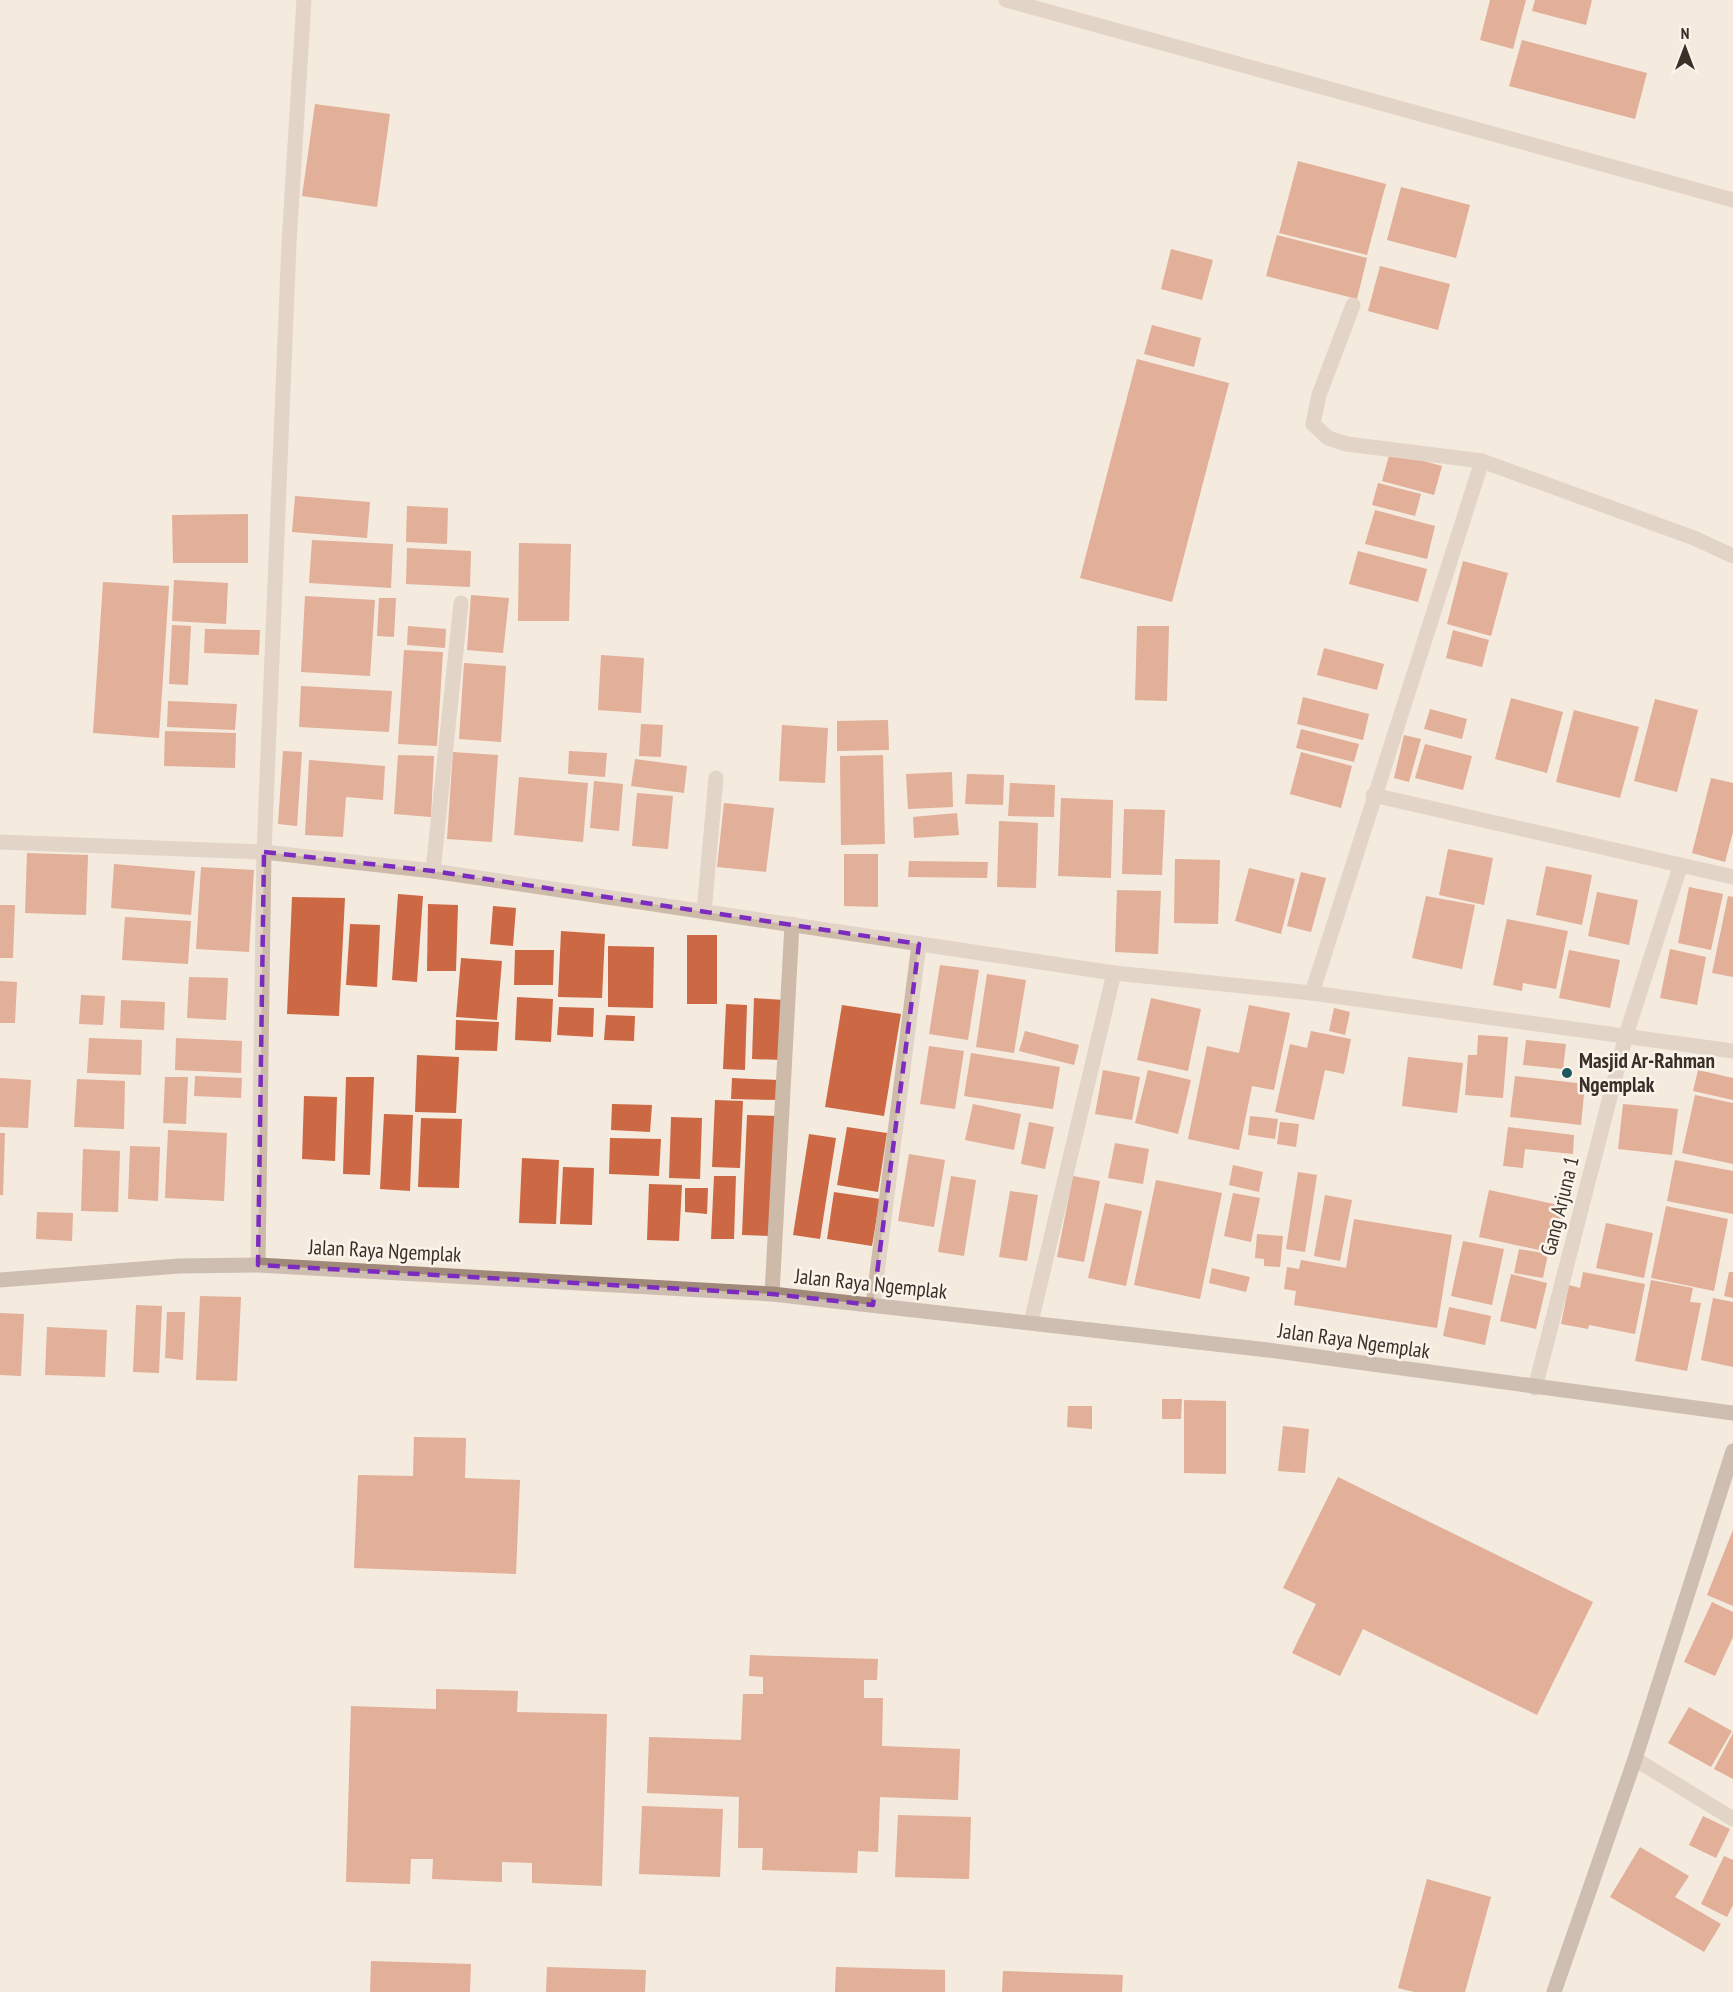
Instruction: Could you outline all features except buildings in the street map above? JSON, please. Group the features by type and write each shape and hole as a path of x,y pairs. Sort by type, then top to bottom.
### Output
{"main road":[{"name":"Jalan Raya Ngemplak","path":"0,1280 168,1267 258,1265 772,1294 1268,1350 1535,1388 1733,1413"},
{"path":"1554,1992 1635,1759 1733,1451"}],"street":[{"path":"258,1265 264,852 289,243 304,0"},
{"path":"1006,0 1733,200"},
{"path":"1353,305 1319,395 1313,424 1328,438 1347,444 1482,461 1683,535 1733,556"},
{"path":"1312,993 1373,795 1482,461"},
{"path":"433,871 461,603"},
{"path":"704,912 716,778"},
{"path":"1373,795 1680,867 1733,877"},
{"path":"0,842 264,852 433,871 919,944 980,951 1114,973 1312,993 1733,1051"},
{"name":"Gang Arjuna 1","path":"1535,1388 1626,1035 1680,867"},
{"path":"772,1294 792,924"},
{"path":"873,1305 919,944"},
{"path":"1031,1322 1114,973"},
{"path":"1635,1759 1733,1819"}],"highlighted area":[{"path":"264,852 433,871 919,944 873,1305 772,1294 258,1265"}],"place":[{"name":"Masjid Ar-Rahman Ngemplak","path":"1567,1073"}]}
